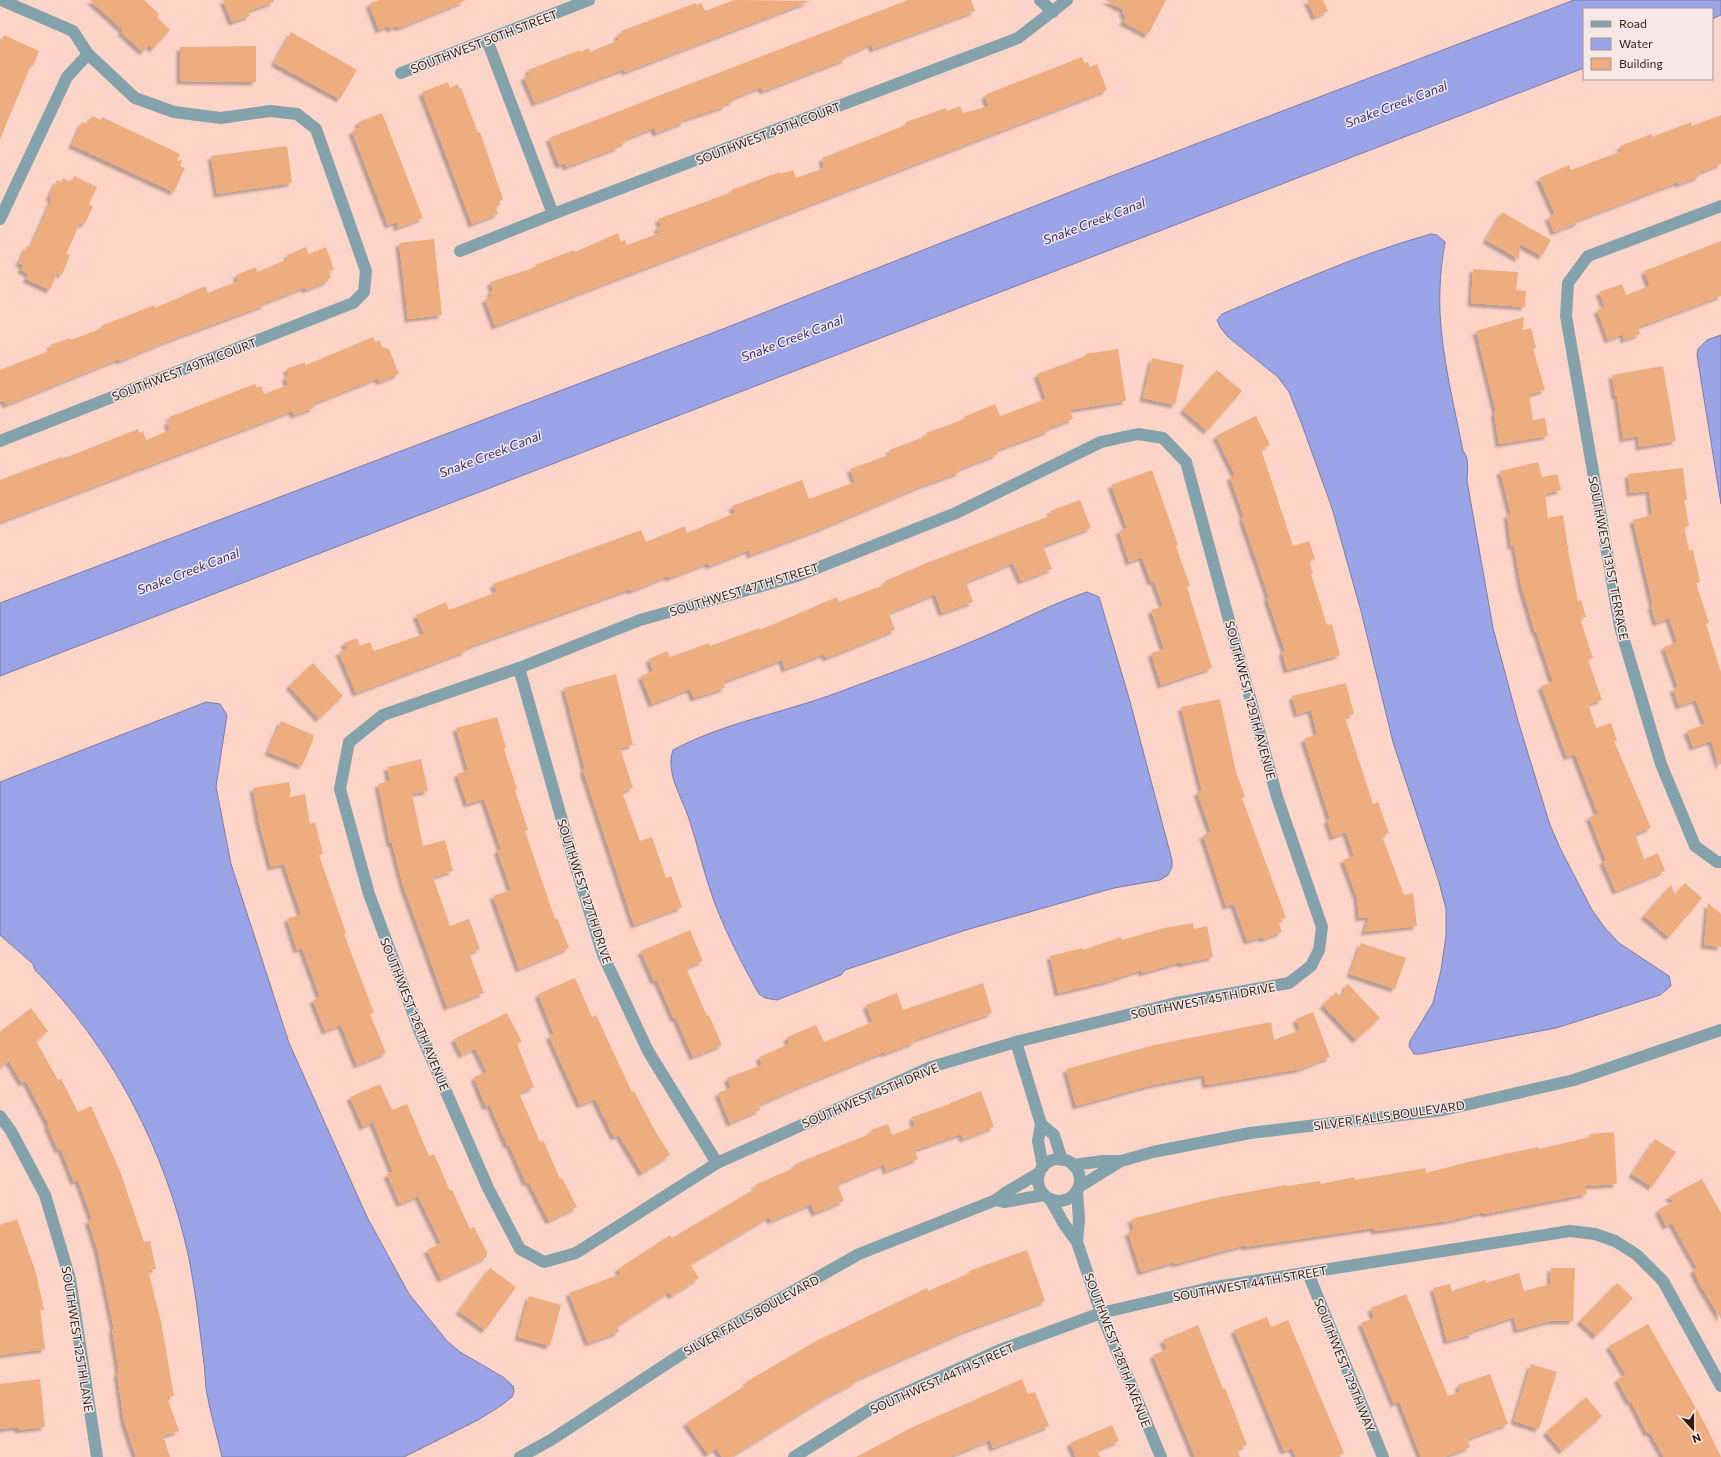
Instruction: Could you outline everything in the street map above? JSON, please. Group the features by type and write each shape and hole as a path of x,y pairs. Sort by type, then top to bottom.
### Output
{"street":[{"path":"0,219 67,77 88,54 73,31 3,0"},
{"name":"SOUTHWEST 50TH STREET","path":"401,73 589,0"},
{"path":"1040,0 1053,12"},
{"name":"SOUTHWEST 49TH COURT","path":"460,251 553,214 1018,38 1067,0"},
{"path":"487,40 553,214"},
{"name":"SOUTHWEST 49TH COURT","path":"0,441 353,303 364,292 366,271 316,129 297,114 270,111 221,118 174,112 135,98 88,54"},
{"name":"SOUTHWEST 131ST TERRACE","path":"1719,862 1695,846 1664,771 1620,627 1566,316 1568,283 1588,256 1721,206"},
{"name":"SOUTHWEST 47TH STREET","path":"349,742 383,715 519,668 640,620 804,573 956,513 1101,442 1138,434 1163,438"},
{"name":"SOUTHWEST 129TH AVENUE","path":"1163,438 1186,462 1277,797 1322,927 1319,950 1311,966"},
{"name":"SOUTHWEST 127TH DRIVE","path":"519,668 567,838 603,955 648,1051 717,1163"},
{"name":"SOUTHWEST 126TH AVENUE","path":"349,742 340,789 369,894 420,1032 488,1188 520,1249 544,1262"},
{"name":"SOUTHWEST 45TH DRIVE","path":"544,1262 576,1252 717,1163 931,1067 1016,1042 1176,1003 1289,983 1311,966"},
{"name":"SILVER FALLS BOULEVARD","path":"1068,1162 1121,1161 1153,1152 1250,1133 1443,1110 1574,1080 1721,1030"},
{"path":"1016,1042 1041,1124 1038,1141 1041,1170 1038,1185 1047,1197 1062,1201 1074,1195 1078,1189 1079,1175 1068,1162 1054,1135 1041,1124"},
{"name":"SOUTHWEST 125TH LANE","path":"0,1116 11,1131 45,1195 70,1279 96,1457"},
{"path":"1041,1170 1052,1161 1068,1162"},
{"name":"SILVER FALLS BOULEVARD","path":"1078,1189 1121,1161"},
{"name":"SILVER FALLS BOULEVARD","path":"520,1457 551,1440 680,1354 859,1254 996,1200 1041,1170"},
{"name":"SOUTHWEST 128TH AVENUE","path":"1078,1189 1078,1242"},
{"name":"SILVER FALLS BOULEVARD","path":"996,1200 1004,1202 1047,1197"},
{"name":"SOUTHWEST 128TH AVENUE","path":"1047,1197 1064,1224 1078,1242 1101,1313 1161,1457"},
{"name":"SOUTHWEST 44TH STREET","path":"794,1457 872,1408 1000,1350 1101,1313 1209,1288 1570,1231 1595,1234 1616,1241 1637,1255 1663,1281 1721,1386"},
{"name":"SOUTHWEST 129TH WAY","path":"1308,1273 1383,1457"}],"water":[{"name":"Snake Creek Canal","path":"1574,0 1721,0 1721,15 1713,19 1713,8 1583,8 1583,68 0,676 0,603 715,332 1088,185"},
{"path":"1431,234 1437,235 1445,242 1441,268 1440,294 1443,347 1463,451 1467,457 1467,481 1493,628 1518,721 1550,825 1560,848 1592,910 1605,928 1619,943 1669,976 1671,986 1660,995 1556,1028 1414,1054 1409,1046 1410,1041 1433,1003 1441,970 1446,936 1446,909 1439,882 1393,742 1361,611 1332,508 1301,422 1289,392 1278,377 1228,337 1220,327 1217,320 1222,314 1351,260"},
{"path":"1721,335 1721,504 1697,355 1698,349 1707,340"},
{"path":"1087,592 1099,597 1129,698 1172,860 1172,867 1168,875 1160,880 1114,888 966,930 845,970 841,975 777,1000 765,998 759,994 746,971 714,901 689,819 675,785 671,767 673,750 713,732 818,699 935,656"},
{"path":"206,702 220,704 227,715 216,787 231,864 289,1043 367,1217 409,1294 447,1341 460,1352 503,1377 513,1386 514,1392 512,1397 502,1405 478,1420 404,1457 222,1457 206,1389 193,1279 188,1254 178,1215 150,1138 111,1066 88,1032 35,970 33,964 0,935 0,782"}],"building":[{"path":"90,0 144,0 159,14 157,17 170,30 153,49 149,45 143,52 121,32 123,30"},
{"path":"223,0 274,0 274,2 248,11 250,16 232,22"},
{"path":"379,0 465,1 399,28 398,26 390,29 389,26 379,30 369,4"},
{"path":"734,0 810,1 625,72 624,69 535,103 524,77 530,74 528,70 580,50 581,52 589,48 590,52 619,40 617,35 622,33 621,31 696,3 696,5 701,3 705,11"},
{"path":"908,0 971,0 975,11 873,49 871,44 845,56 846,59 763,91 761,87 733,98 734,101 726,104 726,106 683,120 684,122 656,133 654,128 625,139 626,142 618,145 619,147 566,167 565,163 559,165 549,138"},
{"path":"1105,0 1166,0 1148,35 1123,22 1126,16 1122,13 1124,10"},
{"path":"1307,0 1323,0 1328,11 1315,17"},
{"path":"291,32 357,70 340,99 274,63"},
{"path":"4,35 39,51 33,66 31,65 0,139 0,44"},
{"path":"256,46 256,82 180,81 180,47"},
{"path":"1082,57 1084,63 1088,62 1090,67 1097,64 1107,90 495,326 485,299 492,297 490,292 493,291 490,282 536,267 535,265 574,250 575,252 618,233 621,242 625,240 627,245 633,243 659,233 657,228 661,226 658,219 732,192 731,190 779,172 780,174 793,170 796,178 824,168 822,158 906,125 906,122 946,108 947,111 960,106 963,113 989,106 985,97 987,94"},
{"path":"448,82 450,88 458,84 459,88 461,88 478,133 480,132 503,199 499,202 500,205 496,207 498,214 472,224 422,92"},
{"path":"382,113 423,218 397,228 397,222 388,225 352,131 360,128 358,122"},
{"path":"1721,115 1721,164 1698,173 1700,176 1679,184 1678,182 1578,220 1579,222 1554,232 1548,217 1555,214 1539,178 1569,165 1571,170 1622,151 1620,146 1651,134 1652,137 1691,122 1692,126"},
{"path":"92,116 101,120 102,117 180,154 177,161 182,160 180,166 185,168 174,192 72,145 82,122 88,124"},
{"path":"287,146 292,183 217,194 211,156"},
{"path":"74,176 97,187 89,204 93,206 84,225 80,223 66,254 70,255 62,275 57,273 50,290 26,279 29,274 21,270 23,265 19,263 27,246 31,247 52,199 49,197 57,180 61,182 63,178 71,182"},
{"path":"1502,212 1551,240 1542,256 1520,244 1519,259 1486,240"},
{"path":"434,239 442,315 408,319 399,243"},
{"path":"1721,241 1721,296 1638,327 1640,334 1624,340 1623,334 1608,340 1597,310 1605,307 1599,292 1622,284 1626,295 1650,286 1644,271"},
{"path":"306,247 309,254 326,247 334,270 329,272 331,278 328,279 328,281 306,290 305,287 264,303 265,305 162,343 120,361 119,359 6,405 5,401 0,402 0,370 51,350 50,345 70,338 71,340 102,328 101,326 154,305 155,308 205,286 208,293 238,281 236,275 256,267 257,272 288,259 287,255"},
{"path":"1473,269 1518,272 1516,290 1526,291 1525,307 1471,303"},
{"path":"1524,317 1523,330 1531,328 1536,348 1533,349 1545,390 1529,395 1533,420 1545,418 1548,436 1499,444 1494,412 1496,412 1476,331"},
{"path":"373,337 375,342 380,340 382,347 389,349 399,374 379,382 378,378 312,404 314,408 294,415 292,411 0,522 0,480 61,457 70,456 138,429 139,433 143,431 146,440 170,430 167,422 171,421 169,417 255,384 257,388 261,386 264,394 288,385 285,377 289,375 286,369 305,362 306,365"},
{"path":"1118,349 1126,401 1070,410 1073,419 1048,428 1049,431 996,450 998,454 959,469 960,472 921,486 820,529 750,555 749,550 709,566 708,563 669,578 668,576 631,591 630,589 465,648 466,651 356,693 339,652 347,649 344,643 357,638 360,646 370,642 374,651 424,634 416,615 446,602 449,610 497,592 493,584 641,530 646,542 685,526 687,533 735,513 732,506 802,480 809,499 855,482 850,469 891,454 889,450 927,436 926,433 965,419 964,417 995,404 1000,416 1046,399 1037,374 1086,356 1085,354"},
{"path":"1152,358 1184,365 1175,405 1143,398"},
{"path":"1663,366 1676,441 1639,447 1638,436 1623,439 1617,396 1615,396 1612,375"},
{"path":"1217,370 1242,391 1207,431 1183,410"},
{"path":"1256,416 1270,445 1261,449 1293,546 1309,541 1315,559 1309,561 1313,573 1311,574 1327,625 1332,624 1340,655 1287,670 1282,652 1285,651 1267,598 1269,597 1242,518 1244,517 1230,477 1235,475 1216,436"},
{"path":"1538,462 1542,477 1557,474 1561,490 1545,494 1548,518 1563,515 1578,601 1581,600 1586,617 1580,619 1593,658 1588,660 1602,700 1588,704 1596,728 1611,723 1617,740 1614,741 1651,828 1635,834 1644,859 1658,853 1665,871 1616,891 1603,862 1606,860 1589,817 1598,814 1575,754 1567,757 1541,686 1553,682 1536,631 1535,632 1521,585 1514,545 1511,546 1507,514 1511,514 1500,471"},
{"path":"1683,468 1687,500 1684,500 1689,526 1684,527 1689,551 1693,550 1700,582 1696,583 1709,623 1706,624 1721,672 1721,764 1719,765 1711,741 1693,747 1687,731 1705,724 1696,700 1679,706 1673,689 1678,687 1664,647 1677,642 1669,618 1656,623 1633,520 1652,515 1649,491 1630,493 1628,474"},
{"path":"1152,470 1178,545 1176,546 1190,586 1187,587 1212,668 1161,685 1151,653 1164,649 1151,610 1163,606 1154,581 1151,582 1142,557 1129,562 1119,531 1127,528 1111,485"},
{"path":"1080,500 1091,528 1043,546 1052,569 1021,581 1013,563 966,582 973,602 942,613 935,594 889,613 895,630 826,658 824,654 785,669 782,660 723,682 725,688 694,698 690,689 652,704 641,676 653,671 649,659 667,651 670,657 709,643 710,646 760,628 760,630 837,597 839,602 886,584 885,581 924,564 1052,515 1050,511"},
{"path":"313,663 343,696 319,719 289,686"},
{"path":"616,674 633,745 620,748 633,788 622,792 640,841 652,837 666,878 671,876 682,907 634,925 583,770 585,769 564,688"},
{"path":"1346,683 1354,714 1345,717 1373,804 1378,802 1389,833 1382,836 1404,895 1413,893 1417,926 1364,932 1369,917 1359,918 1357,897 1343,860 1354,856 1346,832 1333,837 1327,820 1330,819 1304,739 1317,734 1311,710 1297,714 1292,696"},
{"path":"1220,699 1236,772 1245,797 1242,798 1286,918 1278,920 1282,932 1263,939 1262,937 1247,941 1234,904 1226,906 1203,835 1211,832 1197,792 1202,791 1181,707"},
{"path":"497,717 506,748 504,749 517,789 515,790 528,830 525,831 555,919 557,918 569,948 519,969 493,896 511,890 497,850 501,849 484,799 467,804 457,774 468,770 456,728"},
{"path":"281,721 313,735 313,740 302,766 268,752"},
{"path":"421,759 428,791 412,794 423,846 445,840 453,871 433,877 450,926 469,919 480,949 469,953 484,993 447,1007 403,885 392,843 390,843 378,784 390,781 387,767"},
{"path":"289,782 291,792 289,797 305,794 310,824 315,822 323,854 319,855 346,933 344,934 374,1013 370,1014 386,1053 357,1065 341,1025 325,1031 313,1000 320,997 302,948 297,950 287,919 301,914 284,864 271,867 259,822 253,788"},
{"path":"1685,883 1702,898 1669,937 1644,916 1671,885 1675,895"},
{"path":"1708,903 1721,914 1721,947 1704,945"},
{"path":"1193,923 1194,929 1207,926 1213,957 1181,964 1181,962 1142,973 1141,970 1105,982 1058,993 1050,956 1083,948 1083,950 1121,937 1122,940 1164,928"},
{"path":"690,930 703,961 686,968 707,1016 709,1015 722,1045 693,1057 676,1018 674,1019 657,980 654,981 641,951"},
{"path":"1361,943 1406,958 1395,989 1350,974"},
{"path":"575,978 592,1017 596,1015 632,1092 634,1091 670,1155 642,1173 619,1135 614,1137 595,1099 580,1105 549,1036 554,1034 538,994"},
{"path":"983,983 992,1013 914,1040 915,1042 884,1054 884,1052 806,1084 758,1105 760,1110 730,1123 718,1093 731,1088 727,1078 762,1065 759,1057 789,1044 787,1037 816,1025 824,1042 873,1022 866,1005 897,993 903,1010"},
{"path":"1347,983 1380,1018 1356,1040 1323,1005 1336,992 1342,998"},
{"path":"31,1008 48,1031 36,1041 58,1080 61,1079 78,1112 91,1106 120,1171 144,1242 150,1241 156,1269 148,1270 161,1322 174,1396 167,1397 179,1431 163,1436 170,1457 136,1457 124,1421 117,1373 119,1372 112,1329 114,1329 97,1248 88,1221 92,1219 78,1180 74,1182 61,1149 58,1150 47,1125 49,1125 26,1081 22,1083 9,1061 0,1068 0,1032"},
{"path":"1313,1012 1330,1057 1300,1069 1206,1085 1204,1075 1152,1085 1076,1106 1066,1069 1154,1045 1271,1022 1274,1040 1300,1030 1296,1019"},
{"path":"507,1013 522,1042 517,1044 534,1087 519,1093 540,1142 543,1140 560,1179 562,1178 577,1207 549,1221 529,1182 526,1183 509,1144 507,1145 490,1105 486,1107 474,1077 487,1072 475,1048 462,1055 454,1039"},
{"path":"380,1084 392,1110 407,1104 429,1156 434,1154 450,1191 452,1190 470,1229 474,1227 487,1252 487,1257 441,1279 427,1250 441,1243 418,1196 400,1204 387,1174 393,1172 373,1122 363,1127 350,1097"},
{"path":"981,1091 994,1127 963,1139 961,1134 915,1150 918,1159 886,1171 884,1164 837,1184 844,1201 815,1213 811,1204 771,1221 769,1217 690,1264 699,1278 672,1296 669,1292 617,1326 619,1332 588,1343 569,1293 621,1274 618,1269 670,1235 672,1238 756,1188 755,1185 796,1167 795,1164 872,1133 871,1130 888,1124 892,1135 915,1126 912,1117 950,1104"},
{"path":"1614,1132 1617,1184 1585,1186 1587,1194 1485,1214 1484,1212 1448,1221 1375,1231 1374,1228 1245,1247 1245,1245 1175,1264 1174,1262 1141,1272 1128,1232 1134,1230 1131,1219 1215,1198 1286,1185 1320,1181 1321,1184 1355,1177 1355,1180 1425,1168 1426,1173 1468,1162 1538,1147 1539,1149 1590,1137 1589,1134"},
{"path":"1655,1139 1676,1152 1652,1187 1632,1174"},
{"path":"1702,1179 1721,1213 1721,1319 1701,1286 1693,1270 1697,1268 1672,1223 1666,1226 1658,1210 1674,1201 1668,1197"},
{"path":"17,1219 36,1273 44,1310 40,1310 45,1349 0,1355 0,1225"},
{"path":"1027,1250 1045,1301 965,1331 855,1380 856,1382 827,1397 731,1457 722,1457 716,1448 708,1454 686,1423 748,1384 746,1382 816,1341 927,1288 928,1291 970,1273 969,1271"},
{"path":"490,1268 516,1287 485,1330 459,1311"},
{"path":"1551,1268 1575,1268 1573,1321 1550,1321 1517,1330 1514,1317 1472,1331 1473,1334 1447,1341 1433,1288 1450,1284 1452,1291 1485,1280 1486,1283 1519,1273 1524,1291 1550,1284"},
{"path":"1617,1283 1633,1298 1596,1336 1580,1321"},
{"path":"1406,1294 1448,1396 1460,1392 1458,1385 1490,1374 1508,1424 1467,1439 1470,1447 1444,1457 1421,1457 1399,1401 1394,1404 1361,1323 1374,1318 1371,1308"},
{"path":"529,1296 561,1305 550,1346 518,1337"},
{"path":"1267,1317 1271,1327 1288,1320 1344,1453 1335,1457 1296,1457 1292,1448 1284,1451 1234,1330"},
{"path":"1648,1324 1705,1424 1721,1457 1664,1457 1650,1432 1647,1433 1631,1401 1629,1402 1617,1379 1626,1375 1609,1346"},
{"path":"1198,1325 1247,1445 1237,1449 1240,1457 1195,1457 1153,1355 1167,1349 1163,1340"},
{"path":"1531,1364 1557,1372 1539,1429 1514,1421"},
{"path":"40,1379 45,1427 18,1430 18,1427 0,1429 0,1384"},
{"path":"1022,1379 1028,1394 1035,1392 1049,1426 993,1448 990,1440 949,1457 856,1457 913,1427"},
{"path":"1586,1397 1602,1416 1562,1451 1546,1432"},
{"path":"1112,1425 1119,1441 1097,1450 1100,1457 1076,1457 1070,1443"}]}
